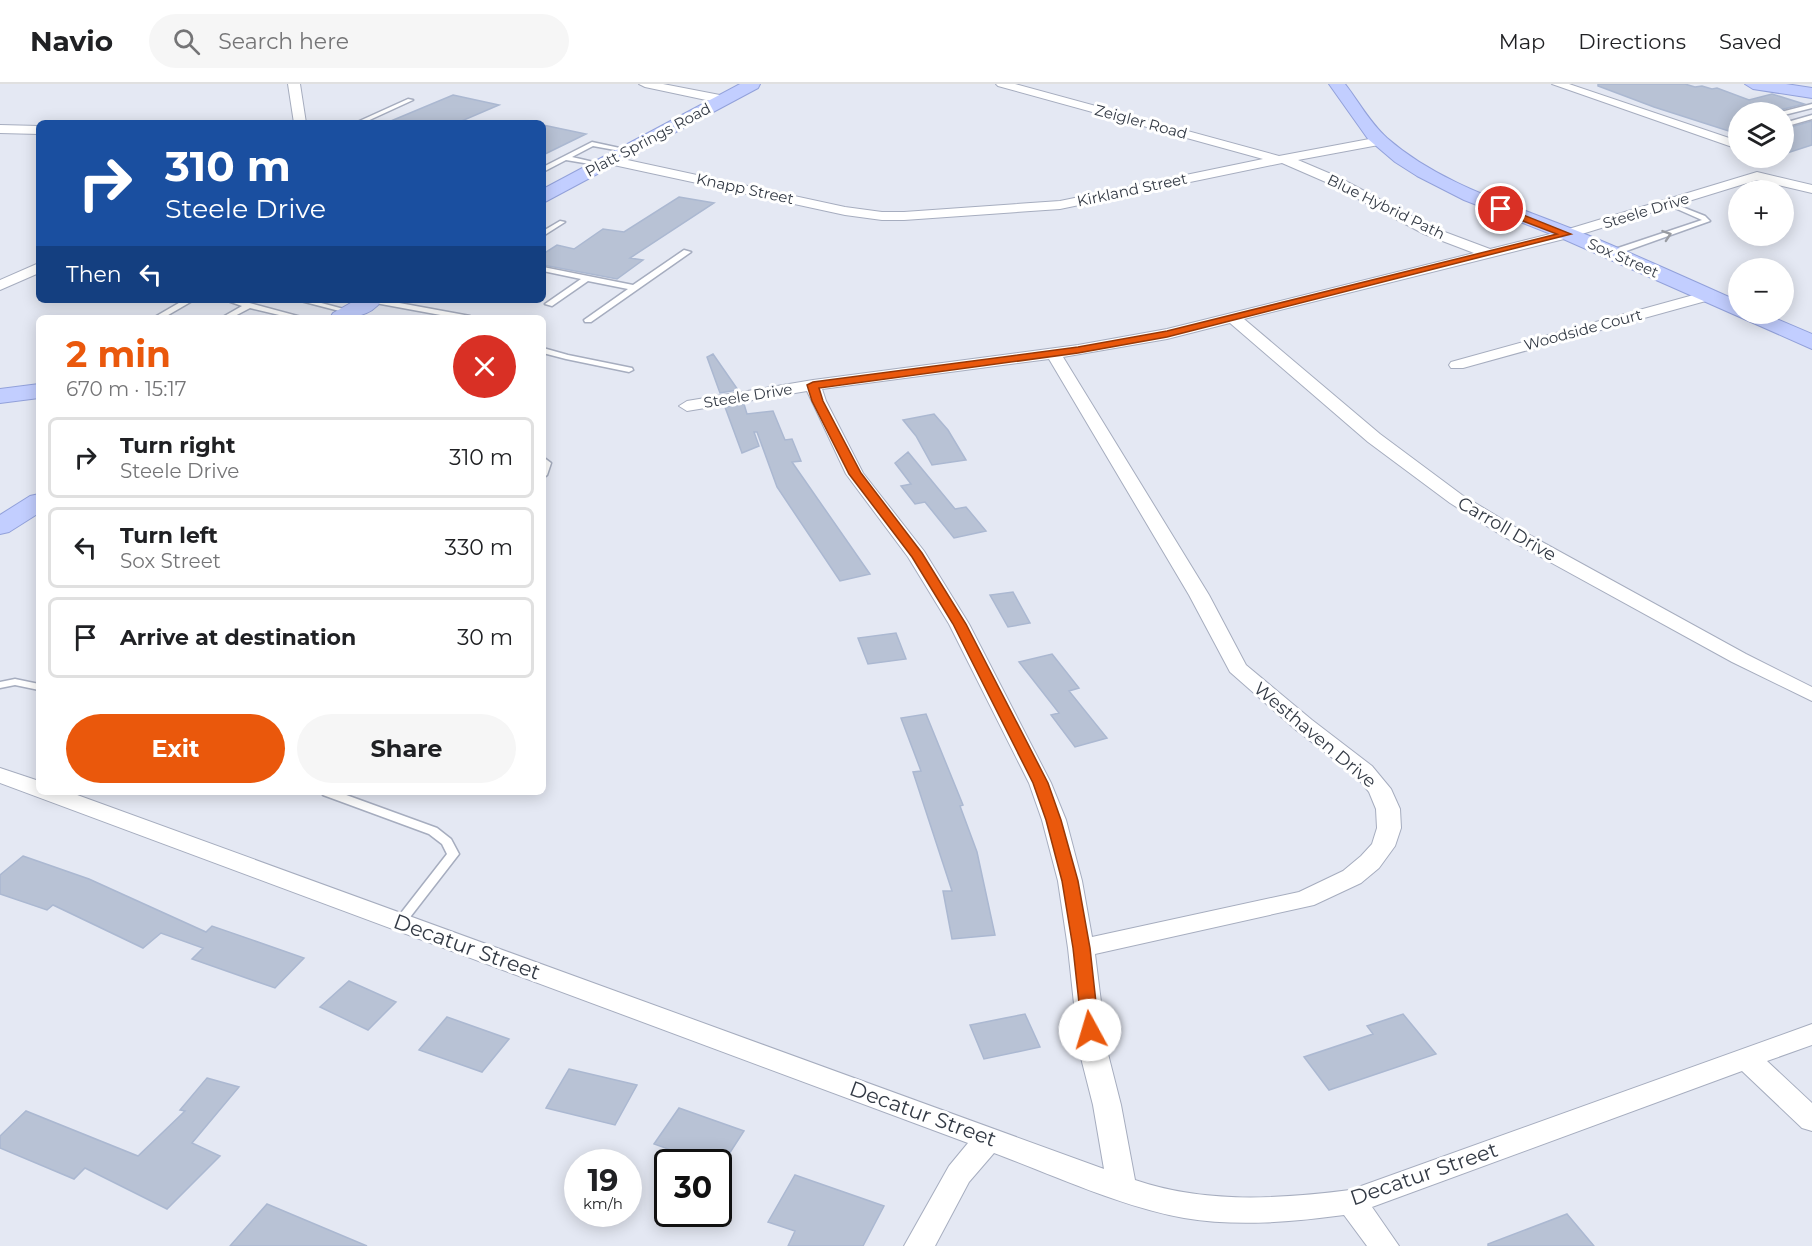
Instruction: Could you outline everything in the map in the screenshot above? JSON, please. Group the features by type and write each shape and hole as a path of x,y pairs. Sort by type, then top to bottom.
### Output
{"street":[{"path":"294,84 300,120"},
{"path":"645,84 725,100"},
{"name":"Platt Springs Road","path":"546,194 752,84"},
{"name":"Zeigler Road","path":"1002,84 1282,159"},
{"name":"Sox Street","path":"1337,84 1380,141 1412,164 1477,198 1612,253 1728,305"},
{"path":"1558,84 1728,142"},
{"path":"1753,84 1812,93"},
{"path":"0,129 36,130"},
{"name":"Kirkland Street","path":"882,216 1060,205 1380,141"},
{"name":"Blue Hybrid Path","path":"1282,159 1333,180 1429,231 1488,253"},
{"name":"Knapp Street","path":"605,162 844,211 882,216"},
{"name":"Steele Drive","path":"687,406 813,385 1053,353 1167,334 1567,234 1757,176 1812,189"},
{"path":"0,286 36,268"},
{"name":"Woodside Court","path":"1457,365 1708,296"},
{"path":"346,315 365,303"},
{"name":"Carroll Drive","path":"1233,318 1374,438 1456,500 1728,652 1812,695"},
{"path":"1771,324 1812,342"},
{"name":"Westhaven Drive","path":"1053,353 1125,468 1199,595 1238,668 1304,726 1364,771 1380,789 1388,809 1389,828 1383,846 1370,862 1352,877 1305,900 1081,948"},
{"path":"813,385 818,401 855,474 917,555 959,624 1040,783 1054,820 1070,881 1081,948 1093,1050 1107,1104 1122,1188"},
{"path":"0,396 36,391"},
{"path":"0,526 36,504"},
{"path":"0,775 36,788"},
{"name":"Decatur Street","path":"54,795 1122,1188 1156,1200 1194,1207 1274,1209 1351,1202 1812,1034"},
{"path":"1747,1059 1812,1120"},
{"path":"918,1246 959,1174 989,1138"},
{"path":"1351,1202 1384,1246"}],"lane":[{"path":"365,120 410,100"},
{"path":"1794,110 1812,105"},
{"path":"1794,116 1804,119"},
{"path":"1794,122 1812,117"},
{"path":"546,168 592,144 626,150"},
{"path":"565,158 605,162"},
{"path":"1612,253 1707,221 1703,217 1670,204"},
{"path":"546,232 562,222"},
{"path":"588,320 687,252"},
{"path":"546,270 634,288"},
{"path":"549,304 587,278"},
{"path":"162,315 184,303"},
{"path":"241,303 282,315"},
{"path":"310,303 346,315"},
{"path":"386,303 452,315"},
{"path":"230,315 249,305"},
{"path":"415,315 422,310"},
{"path":"546,351 629,370"},
{"path":"0,685 15,682 36,686"},
{"path":"335,795 433,831 447,842 453,854 400,922"}],"building":[{"path":"1598,84 1685,84 1717,88 1749,100 1772,94 1804,104 1794,106 1794,102 1728,102 1728,131 1598,86"},
{"path":"453,95 499,105 464,120 393,120"},
{"path":"1812,121 1812,145 1794,151 1794,126"},
{"path":"546,126 586,134 546,154"},
{"path":"679,197 714,203 630,258 643,260 617,279 546,266 546,252 557,245 574,249 603,229 624,232"},
{"path":"713,354 738,390 720,393 707,357"},
{"path":"744,404 747,414 773,411 785,440 792,439 801,461 792,462 870,574 840,581 777,487 757,432 754,432 759,446 742,453 725,407"},
{"path":"934,414 948,430 966,460 932,465 916,436 903,420"},
{"path":"908,452 955,509 966,507 986,531 954,538 925,502 915,504 901,486 911,484 895,463"},
{"path":"1013,592 1030,623 1008,627 990,595"},
{"path":"896,633 906,659 868,664 858,638"},
{"path":"1052,654 1079,688 1069,691 1107,738 1075,747 1051,715 1059,713 1019,662"},
{"path":"926,714 963,805 960,806 977,852 995,935 952,939 943,891 952,891 913,772 921,771 901,718"},
{"path":"23,856 89,879 206,932 212,926 304,958 275,988 192,959 203,948 161,933 143,948 53,905 47,910 0,894 0,875"},
{"path":"349,981 396,1002 368,1030 320,1007"},
{"path":"1025,1014 1040,1047 984,1059 970,1025"},
{"path":"1403,1014 1436,1054 1329,1090 1304,1057 1373,1034 1367,1026"},
{"path":"447,1017 509,1039 482,1072 419,1050"},
{"path":"569,1069 637,1085 615,1125 546,1108"},
{"path":"207,1078 239,1087 192,1143 220,1156 167,1209 85,1168 74,1179 0,1148 0,1136 26,1111 138,1156 185,1111 180,1110"},
{"path":"679,1108 744,1131 732,1150 668,1149 654,1144"},
{"path":"795,1175 884,1206 863,1246 788,1246 795,1231 768,1222"},
{"path":"267,1204 367,1246 230,1246"},
{"path":"1567,1214 1594,1246 1488,1246 1488,1244"}],"route":[{"path":"1090,1030 1081,948 1070,881 1054,820 1040,783 959,624 917,555 879,509 855,474 837,442 813,385 1078,350 1167,334 1567,234 1501,209"}]}
